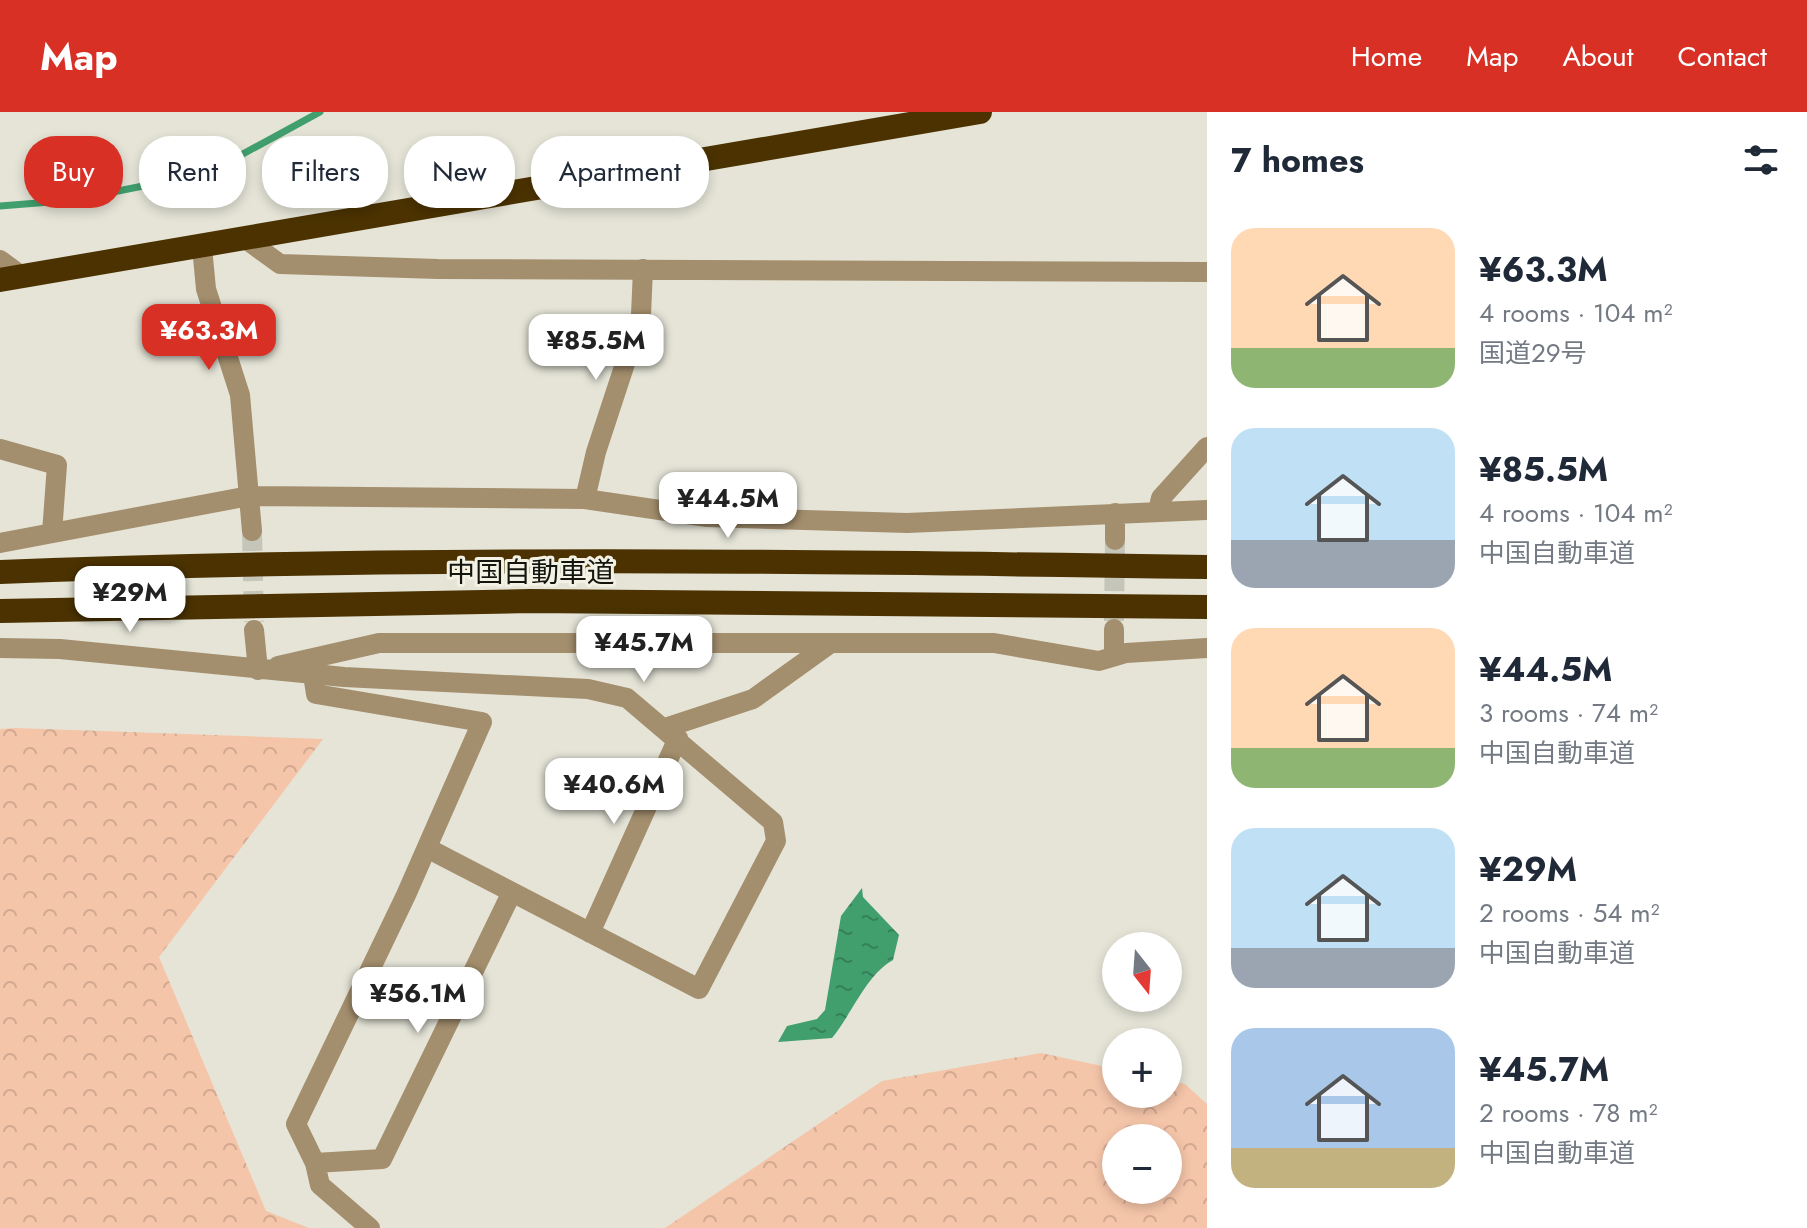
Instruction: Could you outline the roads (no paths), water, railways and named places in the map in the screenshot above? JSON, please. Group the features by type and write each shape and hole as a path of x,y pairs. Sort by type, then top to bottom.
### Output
{"highway":[{"path":"11,278 980,112"},
{"name":"中国自動車道","path":"0,572 142,566 564,562 1207,567"},
{"name":"中国自動車道","path":"0,611 530,601 1207,607"}],"street":[{"path":"247,240 280,264 438,269 1207,272"},
{"path":"202,247 206,289 240,395 252,531"},
{"path":"0,260 11,278"},
{"path":"585,499 596,452 641,315 643,269"},
{"path":"1158,511 1161,498 1207,447"},
{"path":"0,449 57,465 52,533"},
{"path":"0,543 249,496 585,499 707,517 892,523 1207,510"},
{"path":"1115,513 1115,540"},
{"path":"1114,629 1114,656"},
{"path":"254,630 258,670"},
{"path":"258,670 379,643 994,643 1099,661 1114,656 1207,648"},
{"path":"590,933 672,733 753,699 831,643"},
{"path":"0,648 60,649 313,675 588,689 627,698 672,733 773,822 776,841 699,989 427,848"},
{"path":"313,675 316,694 482,722 427,848 296,1124 315,1163 320,1185 370,1228"},
{"path":"315,1163 382,1159 512,892"}],"water":[{"path":"862,888 863,897 899,935 893,960 867,985 832,1038 778,1042 787,1026 817,1019 825,1010 841,916"}],"waterway":[{"path":"0,206 88,199 100,190 103,194 208,173 320,112"}],"tunnel":[{"path":"252,531 254,622"},
{"path":"1114,621 1115,540"}]}
